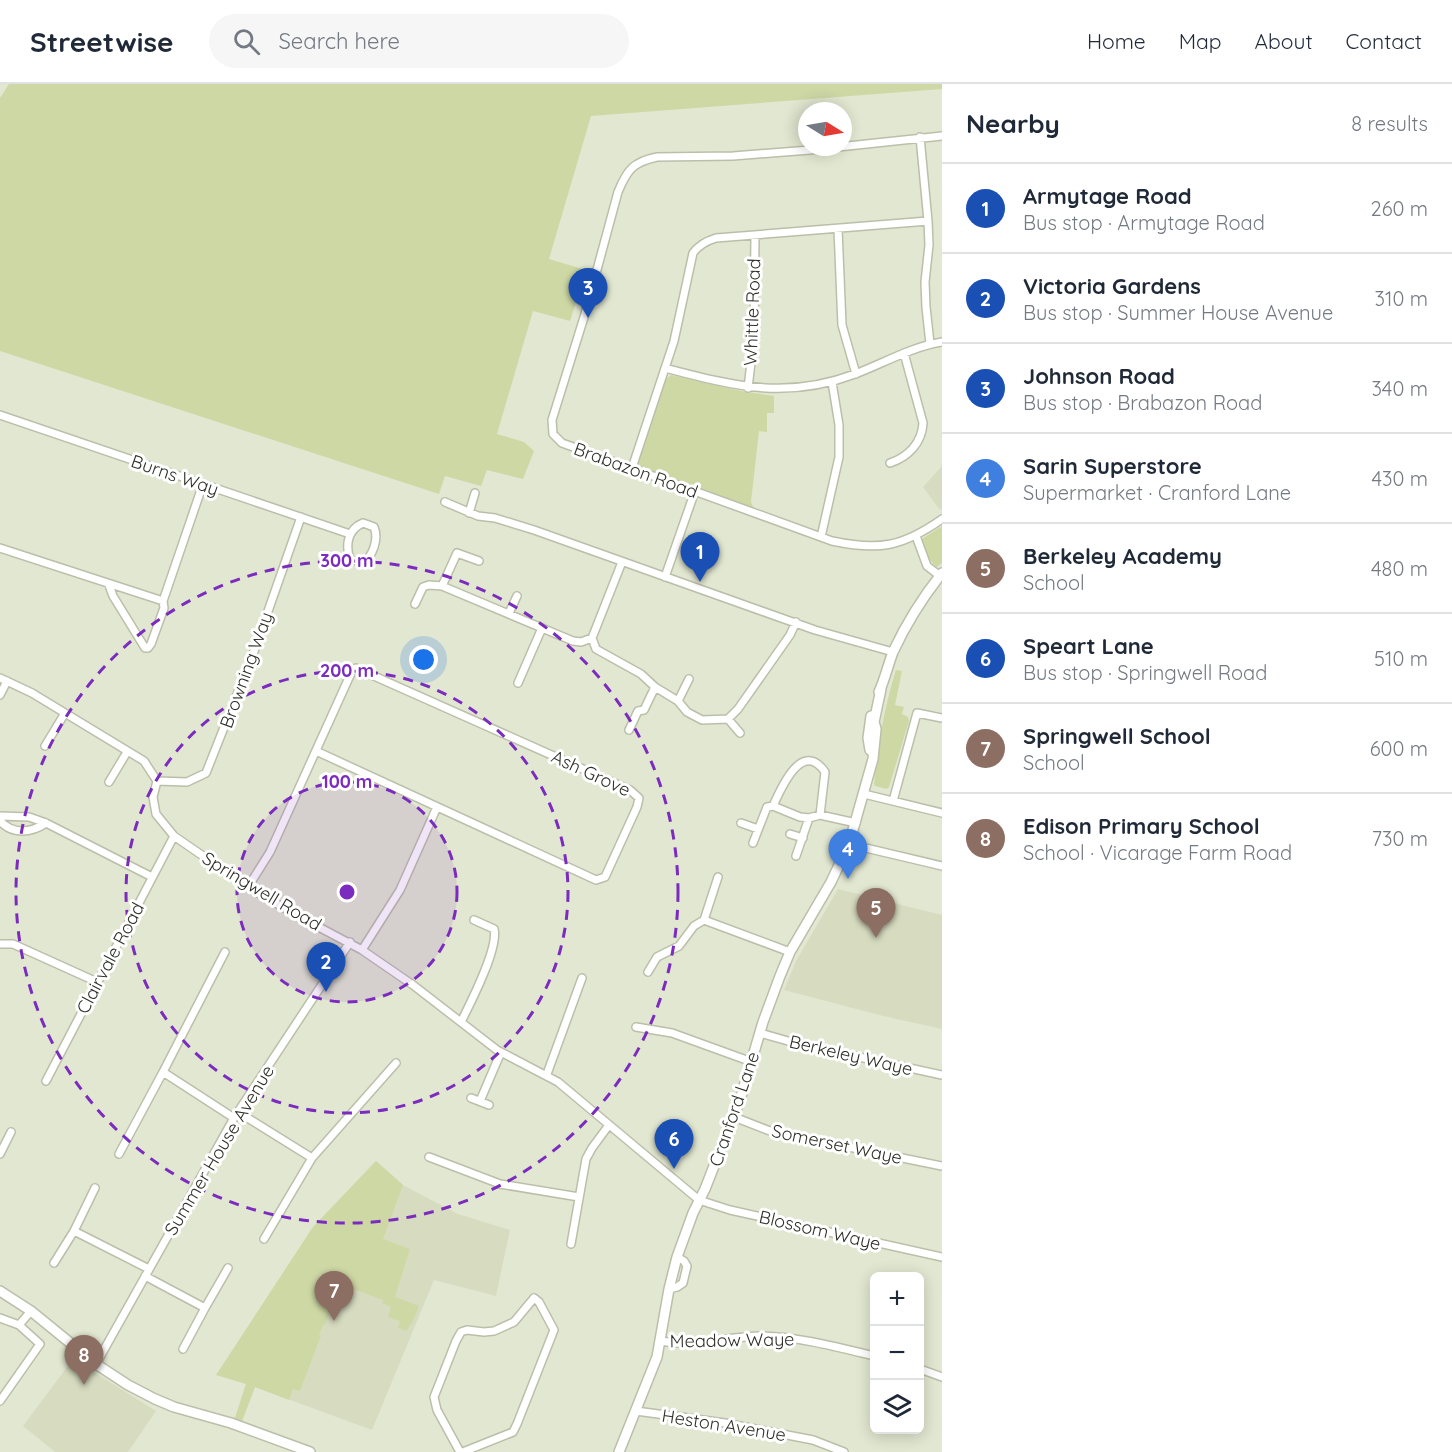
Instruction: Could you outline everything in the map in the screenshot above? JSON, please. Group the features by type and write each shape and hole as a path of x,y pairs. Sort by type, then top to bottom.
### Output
{"street":[{"name":"Brabazon Road","path":"942,136 733,156 657,158 645,160 634,166 626,174 618,192 585,314 552,420 553,435 562,443 821,537 860,547 884,546 916,536 942,519"},
{"path":"920,137 928,221 929,245 925,282 930,344"},
{"path":"632,468 665,368 683,306 693,254 697,247 707,240 716,238 928,221"},
{"path":"838,229 842,325 856,374"},
{"name":"Whittle Road","path":"748,388 754,337 754,235"},
{"path":"665,368 748,388 799,389 832,382 904,353 942,342"},
{"path":"890,463 903,459 914,447 922,432 923,423 904,353"},
{"path":"821,537 839,457 840,425 832,382"},
{"name":"Burns Way","path":"0,415 350,534"},
{"path":"109,585 113,596 145,648 148,648 164,608 163,601 203,484"},
{"path":"664,577 695,491"},
{"path":"469,513 475,493"},
{"path":"445,502 469,513 534,530 796,622 894,652"},
{"name":"Browning Way","path":"157,781 187,782 206,773 253,654 301,517"},
{"path":"363,523 375,529 376,537 368,560 362,563 350,559 347,551 350,534 356,526 363,523"},
{"path":"916,536 927,566 941,574"},
{"path":"0,548 163,601"},
{"path":"442,586 457,553 479,561"},
{"path":"622,562 592,638 596,649 641,674 655,687 678,701 687,712 702,720 728,719 738,709 790,635 796,622"},
{"name":"Cranford Lane","path":"619,1452 652,1371 661,1341 669,1289 677,1257 734,1117 777,984 790,952 831,882 849,844 873,759 876,729 874,722 880,689 894,652 918,606 941,574"},
{"path":"415,603 423,586 442,586 573,641 581,642 592,638"},
{"path":"509,613 517,596"},
{"path":"518,683 542,628"},
{"name":"Ash Grove","path":"248,886 270,852 352,671 356,668 630,790 639,798 605,877 596,880 316,751"},
{"path":"678,701 689,679"},
{"path":"0,695 3,680 32,693 144,761 157,781"},
{"path":"629,730 638,711 644,710 655,687"},
{"path":"45,746 65,713"},
{"path":"892,801 917,713 942,718"},
{"path":"728,719 740,733"},
{"path":"109,782 127,752"},
{"path":"772,806 797,765 803,761 809,761 820,765 825,772 820,815"},
{"name":"Springwell Road","path":"157,781 153,797 156,814 174,836 248,886 298,916 350,942 413,985 501,1052 547,1074 699,1200"},
{"path":"864,794 942,813"},
{"path":"753,843 767,807 772,806 808,818 820,815 856,823"},
{"path":"362,950 400,890 436,807"},
{"path":"0,816 29,817 46,823 152,877"},
{"path":"796,856 808,818"},
{"path":"0,821 10,829 25,832 40,828 46,823"},
{"path":"741,823 758,829"},
{"path":"790,834 803,838"},
{"name":"Clairvale Road","path":"45,1081 174,836"},
{"path":"849,844 942,866"},
{"path":"648,972 657,957 679,946 694,926 705,920 718,877"},
{"path":"705,920 790,952"},
{"path":"461,1022 482,977 495,937 494,929 474,921"},
{"name":"Summer House Avenue","path":"96,1364 236,1115 350,942"},
{"path":"0,944 13,944 97,982"},
{"path":"119,1154 225,952"},
{"path":"547,1074 582,978"},
{"path":"636,1027 672,1033 752,1062"},
{"name":"Berkeley Waye","path":"759,1034 942,1075"},
{"path":"480,1101 501,1052"},
{"path":"264,1239 312,1158 396,1063"},
{"path":"163,1072 312,1158"},
{"path":"471,1098 489,1105"},
{"name":"Somerset Waye","path":"734,1117 770,1131 942,1166"},
{"path":"571,1244 589,1152 609,1125"},
{"path":"0,1154 11,1132"},
{"path":"429,1157 500,1184 579,1197"},
{"path":"54,1263 74,1231 95,1188"},
{"name":"Blossom Waye","path":"699,1200 730,1210 942,1257"},
{"path":"74,1231 149,1269"},
{"path":"183,1349 228,1268"},
{"path":"145,1276 205,1308"},
{"path":"0,1292 31,1311 96,1364 154,1400 231,1423 310,1452"},
{"path":"534,1298 539,1302 554,1330 517,1424 513,1432 462,1452 437,1410 434,1397 456,1341 461,1332 467,1330 494,1331 514,1322 534,1298"},
{"path":"19,1325 31,1311"},
{"path":"0,1318 19,1325 40,1344 0,1401"},
{"name":"Meadow Waye","path":"661,1341 699,1341 760,1336 800,1339 870,1355"},
{"path":"924,1370 942,1377"},
{"name":"Heston Avenue","path":"636,1411 725,1423 813,1440 844,1452"}],"shaded area":[{"path":"942,466 942,508 940,510 923,487"},
{"path":"838,889 942,915 942,1029 784,990 796,961"},
{"path":"376,1161 403,1185 458,1214 510,1230 496,1296 434,1280 372,1430 255,1387 242,1421 235,1418 246,1384 224,1377 238,1342 313,1227"},
{"path":"73,1359 156,1411 128,1452 55,1452 23,1426"}],"green space":[{"path":"9,84 942,84 942,89 591,116 549,259 586,270 570,321 533,311 497,434 524,442 534,451 523,479 487,470 481,486 445,476 439,494 0,351 0,98"},
{"path":"671,375 774,396 774,413 767,413 767,432 759,431 751,502 754,509 639,465 639,457 666,379"},
{"path":"942,526 942,563 937,567 927,554 922,539"},
{"path":"896,670 902,671 895,705 904,707 902,714 908,717 909,721 887,789 874,784 882,727"},
{"path":"376,1161 403,1185 383,1239 410,1249 395,1297 419,1306 413,1321 406,1331 398,1328 400,1321 388,1317 391,1307 382,1303 383,1300 340,1284 319,1335 321,1336 300,1391 293,1389 289,1400 255,1387 242,1421 235,1418 246,1384 216,1375 313,1227"}],"place":[{"name":"Johnson Road","path":"588,318"},
{"name":"Armytage Road","path":"700,582"},
{"name":"Sarin Superstore","path":"848,879"},
{"name":"Berkeley Academy","path":"876,938"},
{"name":"Victoria Gardens","path":"326,992"},
{"name":"Speart Lane","path":"674,1169"},
{"name":"Springwell School","path":"334,1321"},
{"name":"Edison Primary School","path":"84,1385"}]}
